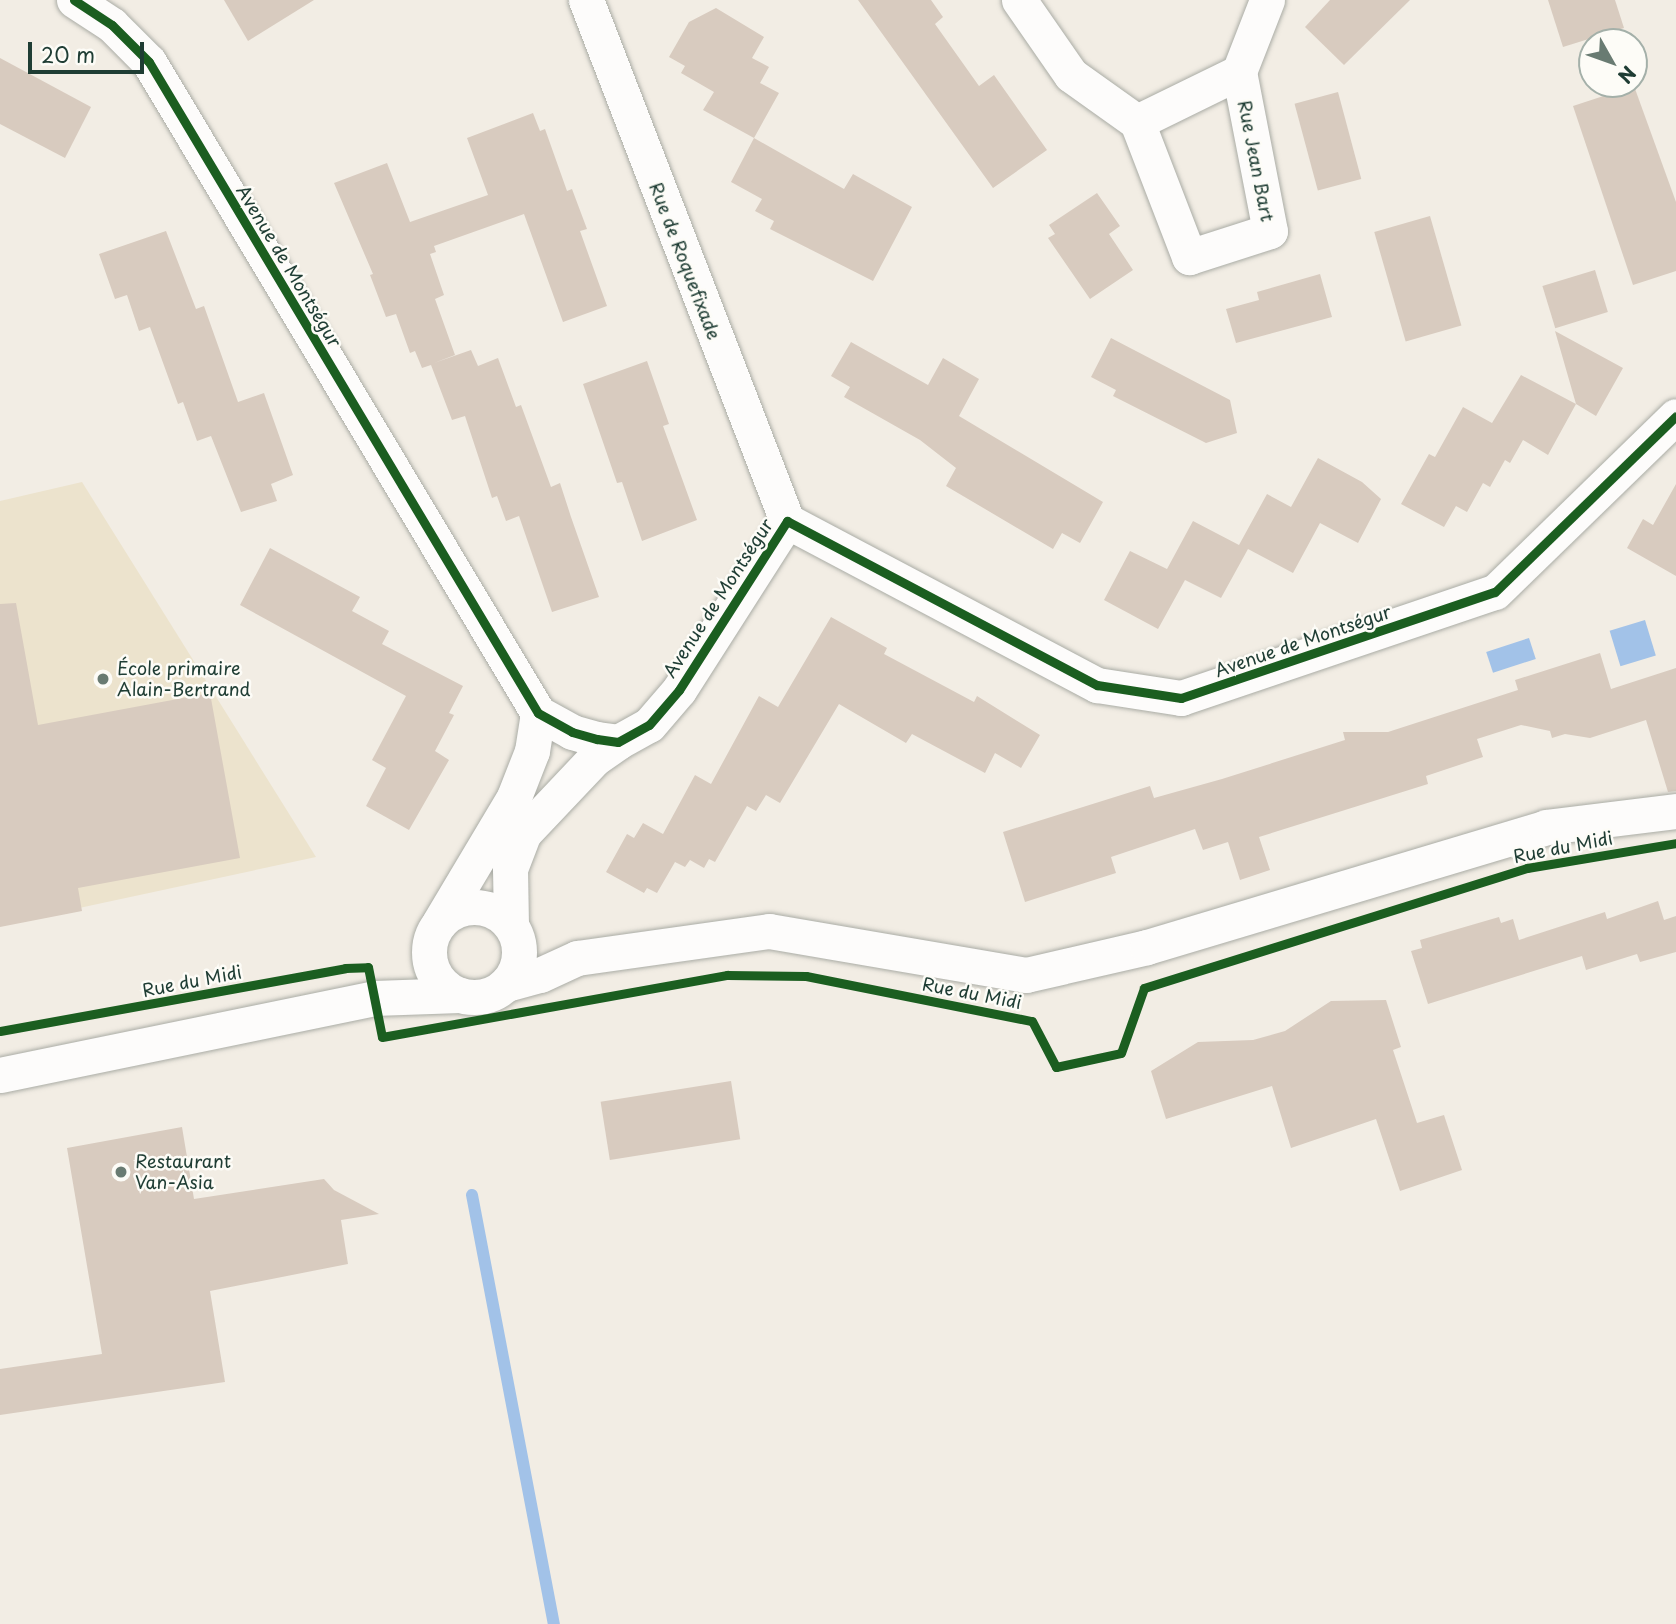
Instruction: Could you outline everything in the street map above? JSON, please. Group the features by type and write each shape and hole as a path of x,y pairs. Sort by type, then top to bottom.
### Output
{"street":[{"name":"Avenue de Montségur","path":"75,0 113,25 149,62 538,713 572,732 618,742 649,725 679,690 787,521 1097,685 1181,698 1495,592 1676,416"},
{"name":"Rue de Roquefixade","path":"586,0 787,521"},
{"path":"1019,0 1072,75 1137,122"},
{"path":"1239,72 1267,0"},
{"name":"Rue Jean Bart","path":"1239,72 1270,231 1189,257 1137,122 1239,72"},
{"path":"460,995 441,983 430,963 434,937 514,797 532,751 538,713"},
{"path":"506,984 517,965 519,942 513,928 510,869 524,833 594,759 618,742"},
{"name":"Rue du Midi","path":"0,1075 374,998 480,996 506,984 540,975 577,958 769,931 1026,975 1147,947 1546,827 1676,811"},
{"name":"Rue du Midi","path":"374,998 434,937 448,915 470,906 493,910 513,928 577,958"}],"shaded area":[{"name":"École primaire Alain-Bertrand","path":"82,482 316,857 0,925 0,501"}],"water":[{"path":"1645,620 1656,655 1620,666 1610,631"},
{"path":"1529,638 1536,659 1493,673 1486,652"}],"building":[{"path":"224,0 314,0 248,41"},
{"path":"858,0 931,0 943,17 935,24 979,86 994,75 1047,150 993,188"},
{"path":"1330,0 1410,0 1344,65 1305,27"},
{"path":"1548,0 1615,0 1624,28 1578,28 1578,42 1563,47"},
{"path":"716,8 764,37 752,58 769,67 760,83 779,93 754,138 703,110 714,92 681,73 685,66 669,57 689,22"},
{"path":"0,58 91,107 65,158 0,124"},
{"path":"1338,92 1361,179 1318,191 1295,104"},
{"path":"1597,98 1638,98 1676,202 1676,271 1633,285 1573,106"},
{"path":"533,113 540,131 545,129 567,191 572,189 587,229 580,231 607,306 563,322 524,214 434,246 436,252 430,254 444,295 435,299 455,355 434,363 471,350 478,366 498,358 516,407 521,405 551,487 560,483 599,597 552,612 519,516 506,521 497,496 492,498 465,416 452,420 431,365 422,368 415,351 410,353 396,314 386,317 370,275 373,274 334,183 387,163 410,222 488,195 467,138"},
{"path":"754,138 844,189 853,174 912,207 873,281 770,229 774,221 755,211 762,199 731,182"},
{"path":"1097,193 1120,226 1109,234 1133,270 1090,299 1048,238 1055,234 1049,225"},
{"path":"1430,216 1461,326 1406,342 1374,232"},
{"path":"166,231 196,309 204,306 238,402 264,393 293,475 271,484 277,501 241,512 211,436 197,441 183,402 178,404 150,327 139,331 127,295 115,299 99,254"},
{"path":"1595,270 1608,312 1555,328 1542,286"},
{"path":"1320,274 1332,317 1236,343 1226,309 1259,300 1257,292"},
{"path":"1555,331 1623,368 1596,416 1576,404"},
{"path":"1111,338 1230,400 1237,433 1206,443 1113,396 1116,390 1091,377"},
{"path":"851,342 928,385 943,358 979,379 959,416 1103,502 1080,543 1062,533 1053,549 946,486 956,468 920,440 844,397 850,387 831,376"},
{"path":"647,361 669,424 663,426 697,520 642,541 622,482 617,483 583,384"},
{"path":"1521,375 1576,404 1548,455 1523,440 1510,463 1505,460 1490,487 1483,483 1467,512 1456,506 1444,527 1401,504 1429,454 1435,457 1463,407 1492,423"},
{"path":"1318,458 1362,482 1381,499 1358,543 1320,523 1293,573 1248,549 1221,598 1185,580 1158,629 1104,600 1130,551 1167,569 1193,521 1239,545 1267,494 1291,507"},
{"path":"1676,484 1676,576 1627,548 1643,519 1653,525"},
{"path":"270,548 360,597 352,611 389,631 382,644 463,686 449,713 454,715 435,751 449,760 409,830 366,806 386,768 372,760 406,696 240,605"},
{"path":"16,603 38,725 210,693 240,858 78,888 82,911 0,927 0,604"},
{"path":"831,617 887,648 884,654 974,702 977,696 1040,735 1021,768 995,753 985,773 912,734 906,743 839,704 780,803 766,795 756,811 747,806 715,862 709,859 704,868 690,860 685,867 675,862 657,893 647,888 644,893 606,872 627,834 634,838 643,823 663,834 695,775 711,784 759,696 778,707"},
{"path":"1600,653 1611,689 1676,668 1676,791 1668,792 1646,720 1590,738 1565,734 1552,738 1550,731 1521,725 1477,739 1483,757 1426,776 1428,784 1259,837 1270,870 1240,880 1228,842 1203,850 1195,829 1111,857 1116,873 1025,902 1003,832 1150,786 1154,798 1222,779 1345,740 1343,732 1388,732 1518,690 1515,680"},
{"path":"1658,901 1664,920 1676,916 1676,952 1640,962 1637,954 1586,970 1582,956 1428,1004 1411,951 1422,948 1420,940 1499,917 1501,923 1513,919 1519,940 1605,912 1607,919"},
{"path":"1386,1000 1401,1047 1393,1050 1417,1123 1444,1115 1462,1170 1400,1191 1376,1119 1291,1148 1272,1086 1166,1119 1151,1071 1198,1042 1253,1040 1285,1031 1331,1001"},
{"path":"731,1081 740,1139 610,1160 601,1102"},
{"path":"182,1127 194,1199 324,1179 334,1190 379,1214 341,1220 348,1264 210,1291 225,1382 0,1415 0,1369 102,1354 67,1148"}],"waterway":[{"path":"472,1195 554,1624"}],"cycle path":[{"path":"74,0 112,25 149,62 538,713 572,732 597,739 618,742 649,725 679,690 787,521 1097,685 1181,698 1495,592 1676,416"},
{"path":"0,1031 345,968 368,967 382,1037 727,975 806,976 1032,1021 1056,1067 1121,1053 1144,988 1527,868 1676,843"}],"place":[{"name":"École primaire Alain-Bertrand","path":"103,679"},
{"name":"Restaurant Van-Asia","path":"121,1172"}]}
